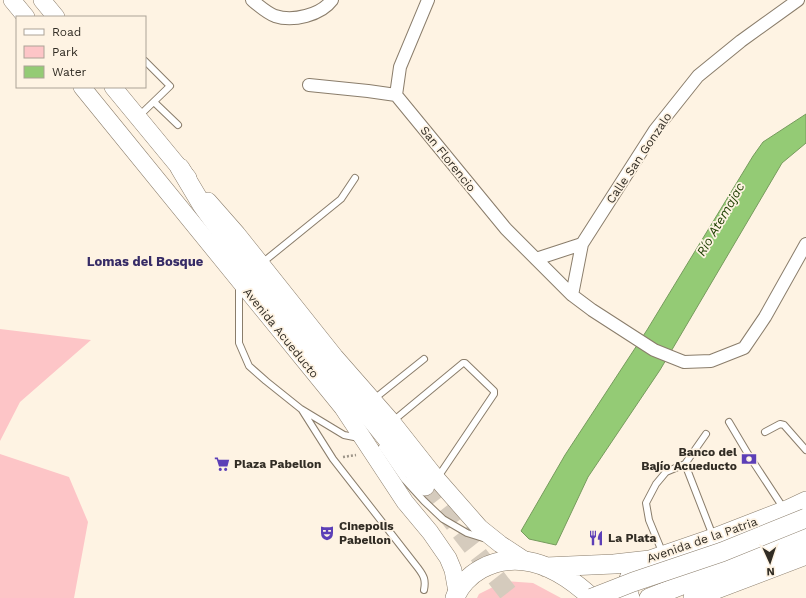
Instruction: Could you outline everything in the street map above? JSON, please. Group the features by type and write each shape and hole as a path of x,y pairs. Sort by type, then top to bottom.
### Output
{"main road":[{"path":"12,0 25,16"},
{"path":"42,0 55,16"},
{"name":"Avenida Acueducto","path":"83,88 343,408 363,438 377,450 405,502 430,532 448,558 453,570 456,595"},
{"path":"114,88 237,234 335,357 392,422 431,482"},
{"path":"180,168 198,198 226,238 431,482 480,528 500,544 526,561"},
{"name":"Avenida de la Patria","path":"592,598 656,563 806,501"},
{"name":"Avenida de la Patria","path":"546,566 656,563 722,552 806,518"},
{"path":"650,598 806,536"},
{"path":"693,598 806,555"},
{"path":"456,595 475,572 490,564 507,560 526,561 546,566 564,575 580,586 592,598"},
{"path":"629,598 642,584 656,563"}],"street":[{"path":"252,0 275,16 285,18 303,17 318,12 332,0"},
{"path":"309,85 396,95 400,67 428,0"},
{"name":"Calle San Gonzalo","path":"572,295 582,244 655,130 698,76 741,41 798,0"},
{"name":"San Florencio","path":"396,95 506,229 572,295 592,310 654,350 684,362 711,361 744,348 764,317 806,244"},
{"path":"536,259 582,244"}],"lane":[{"path":"138,118 170,86 146,62"},
{"path":"154,102 178,125"},
{"path":"260,264 341,199 355,178"},
{"path":"239,280 239,343 249,366 266,382 301,409 344,435 363,438"},
{"path":"372,400 424,359"},
{"path":"392,422 463,363 465,363 494,391 494,394 431,482"},
{"path":"301,409 332,459 425,578 424,590"},
{"path":"729,422 784,511"},
{"path":"765,432 780,424 784,425 806,450"},
{"path":"656,563 646,503 656,484 666,472 685,464 706,434"},
{"path":"377,450 424,501 443,519 467,533 500,544"},
{"path":"685,464 714,538"}],"path":[{"path":"332,459 377,450"}],"green space":[{"path":"0,329 91,340 20,402 0,441"},
{"path":"0,454 69,477 88,522 74,598 0,598"},
{"path":"505,581 533,583 561,598 477,598 479,594"}],"water":[{"name":"Río Atemajac","path":"806,114 806,143 782,163 660,370 588,477 556,545 529,539 521,531 565,455 647,330 753,156 763,142"}],"tunnel":[{"path":"425,486 512,598"}],"place":[{"name":"Banco del Bajío Acueducto","path":"749,459"},
{"name":"Plaza Pabellon","path":"222,464"},
{"name":"Cinepolis Pabellon","path":"327,533"},
{"name":"La Plata","path":"596,538"}],"district":[{"name":"Lomas del Bosque","path":"145,261"}]}
